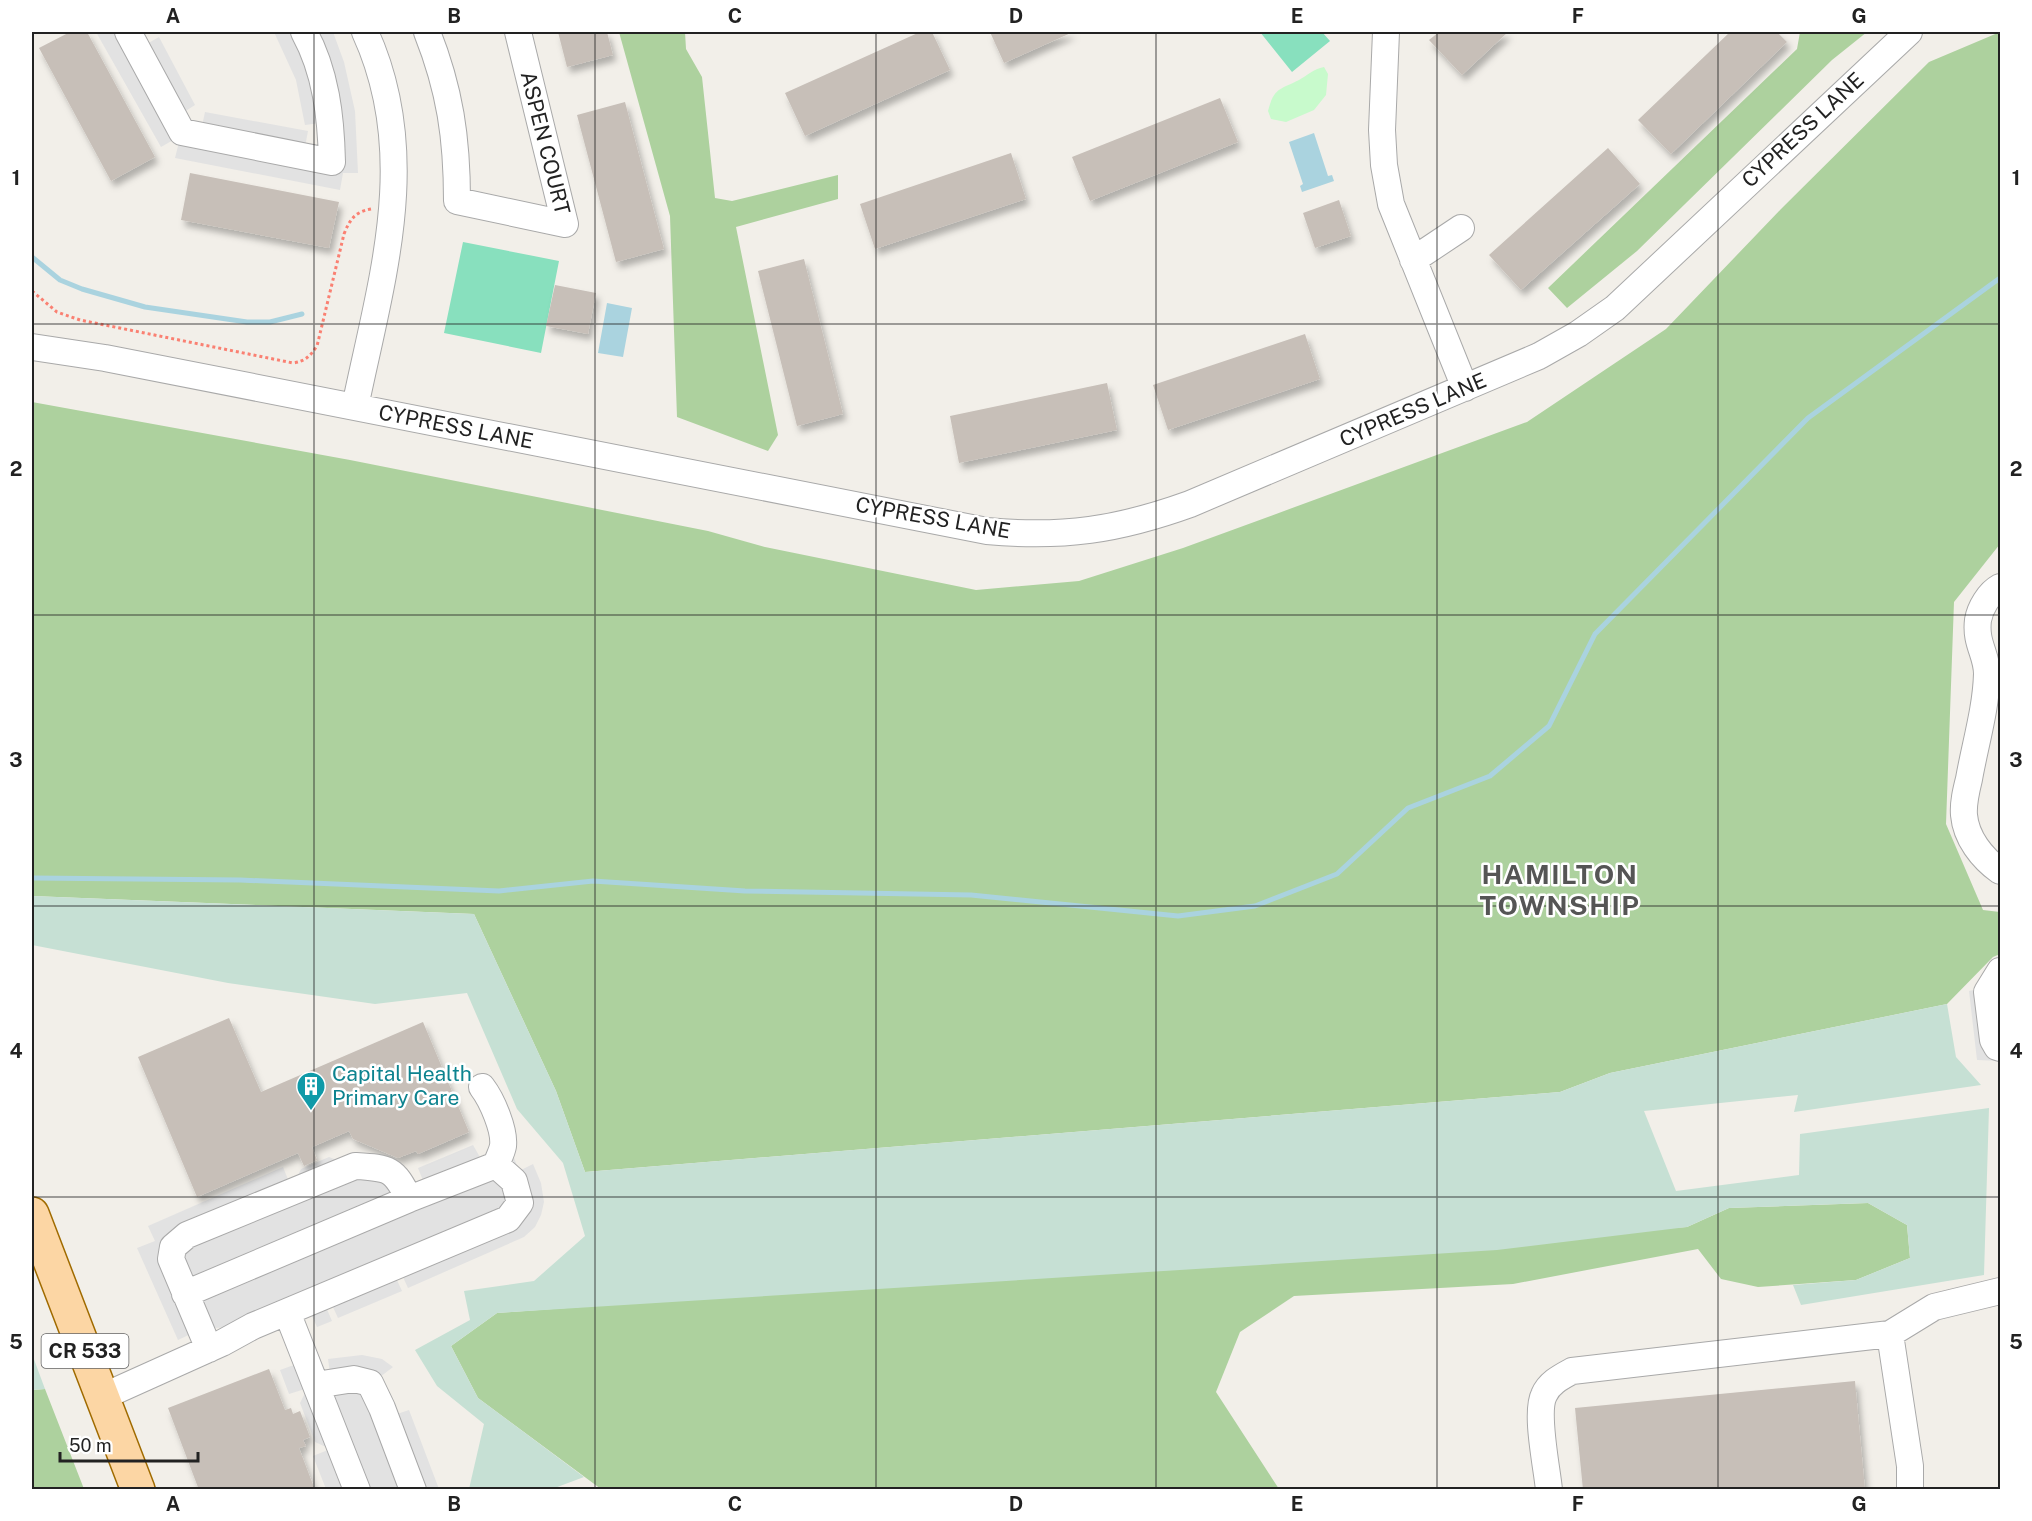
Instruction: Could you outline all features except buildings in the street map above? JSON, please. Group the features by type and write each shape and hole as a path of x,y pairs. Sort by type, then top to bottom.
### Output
{"main road":[{"name":"CR 533","path":"32,1214 138,1490"}],"street":[{"path":"128,32 182,132 332,162 327,96 304,32"},
{"path":"355,407 394,209 395,166 391,122 384,82 365,32"},
{"name":"ASPEN COURT","path":"427,32 452,113 457,201 565,224 518,32"},
{"path":"1386,32 1382,130 1384,165 1391,204 1465,388"},
{"name":"CYPRESS LANE","path":"32,347 105,358 987,531 1037,534 1107,529 1152,518 1190,504 1539,356 1578,334 1615,308 1909,32"},
{"path":"1413,260 1461,228"},
{"path":"2001,587 1986,600 1979,616 1977,632 1987,673 1964,802 1967,829 1974,844 2001,871"},
{"path":"2001,971 1987,992 1993,1040 1997,1047 2001,1048"},
{"path":"185,1294 409,1199 496,1165 503,1146 500,1129 490,1097 482,1087"},
{"path":"102,1397 209,1349 253,1326 508,1219 520,1203 514,1181 496,1165"},
{"path":"209,1349 171,1259 173,1247 187,1235 355,1166 382,1168 399,1178 409,1199"},
{"path":"1549,1490 1540,1414 1543,1396 1554,1381 1572,1371 1890,1334 1934,1307 2001,1291"},
{"path":"287,1312 357,1490"},
{"path":"1890,1334 1910,1466 1910,1490"},
{"path":"316,1385 354,1379 370,1383 382,1408 413,1490"}],"path":[{"path":"32,291 57,312 80,320 293,363 303,362 311,356 317,346 344,234 350,220 358,212 369,209 394,209"}],"green space":[{"path":"619,32 685,32 686,49 702,77 715,198 732,201 838,175 838,199 736,227 778,435 768,451 677,417 670,216"},
{"path":"1260,32 1322,32 1330,41 1292,72"},
{"path":"1800,32 1867,32 1832,60 1637,251 1567,308 1548,288 1797,49"},
{"path":"2000,32 2000,544 1954,602 1946,824 1983,910 2000,912 2000,954 1993,957 1947,1004 1610,1073 1560,1092 585,1172 556,1091 474,914 32,896 32,402 350,460 708,531 765,547 976,590 1079,581 1183,548 1527,422 1666,329 1781,209 1929,62"},
{"path":"1324,67 1328,74 1326,95 1314,110 1286,122 1271,119 1268,111 1278,91"},
{"path":"463,242 559,261 541,353 444,333"},
{"path":"32,896 474,914 556,1091 585,1172 1560,1092 1610,1073 1947,1004 1956,1057 1981,1085 1794,1112 1798,1095 1644,1111 1676,1191 1799,1175 1800,1134 1989,1108 1984,1275 1801,1305 1793,1285 1856,1280 1910,1258 1907,1225 1868,1203 1729,1208 1687,1227 1497,1250 497,1313 451,1346 478,1398 584,1477 552,1489 469,1489 484,1424 437,1386 415,1350 470,1320 464,1291 534,1281 585,1236 563,1163 517,1109 467,993 375,1004 228,983 32,945"},
{"path":"1868,1203 1907,1225 1910,1258 1856,1280 1758,1287 1721,1279 1698,1249 1513,1284 1294,1296 1240,1332 1216,1392 1279,1489 601,1489 478,1398 451,1346 497,1313 1687,1227 1729,1208"},
{"path":"32,1354 45,1389 32,1390"},
{"path":"45,1389 84,1489 32,1490 32,1390"}],"shaded area":[{"path":"96,32 139,32 145,45 159,37 195,105 184,112 189,121 202,126 205,112 308,131 305,147 320,148 320,123 305,125 296,80 274,32 333,32 344,62 355,111 358,173 343,173 340,190 175,158 179,142 175,139 161,147"},
{"path":"2000,984 2000,1061 1977,1060 1969,991"},
{"path":"473,1145 481,1159 513,1155 519,1171 533,1164 541,1183 544,1202 535,1227 524,1237 408,1288 402,1275 396,1278 402,1291 338,1318 332,1305 326,1307 332,1321 317,1327 311,1314 252,1341 227,1327 216,1328 210,1325 178,1340 137,1248 155,1241 148,1226 283,1167 289,1182 295,1181 301,1169 329,1157 339,1161 400,1165 409,1172 415,1182 421,1185 424,1183 418,1168"},
{"path":"362,1355 382,1359 393,1367 380,1377 397,1414 409,1410 439,1489 326,1489 313,1456 328,1450 315,1442 300,1403 306,1391 305,1389 289,1394 280,1370 319,1356 327,1374 330,1373 328,1359"}],"water":[{"path":"1314,133 1328,176 1332,175 1334,181 1302,192 1300,186 1303,184 1289,142"},
{"path":"607,303 632,308 623,357 598,353"}],"waterway":[{"path":"32,257 60,280 82,289 145,307 247,322 270,322 302,314"},
{"path":"32,878 240,880 499,891 593,881 745,891 971,895 1178,916 1255,906 1337,874 1408,808 1490,776 1549,726 1595,634 1808,418 2000,278"}],"place":[{"name":"Capital Health Primary Care","path":"311,1112"}],"district":[{"name":"HAMILTON TOWNSHIP","path":"1560,890"}]}
